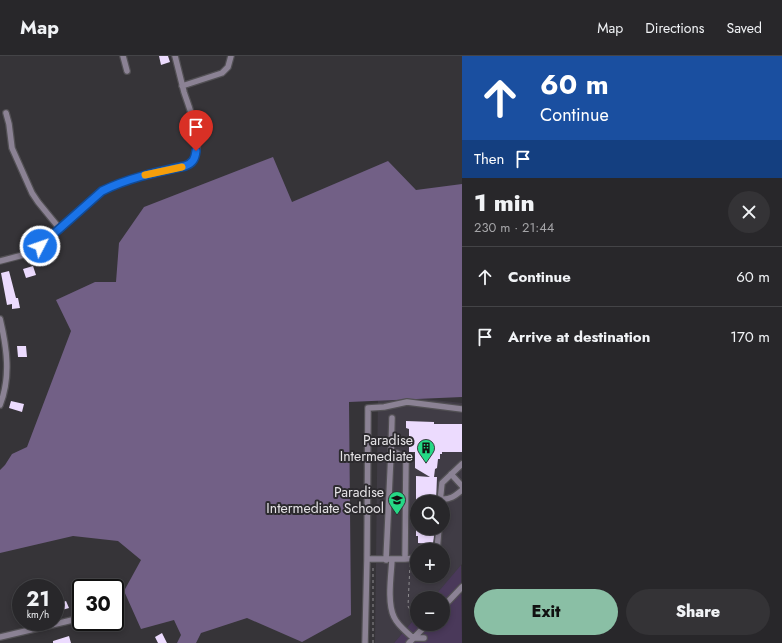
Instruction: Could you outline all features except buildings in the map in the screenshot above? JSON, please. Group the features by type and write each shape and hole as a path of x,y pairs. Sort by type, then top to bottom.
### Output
{"street":[{"path":"123,56 127,71"},
{"path":"0,261 31,252 40,246 102,191 114,185 143,176 191,164 195,159 195,123 182,86 175,56"},
{"path":"182,86 222,73 228,67 231,56"},
{"path":"6,113 12,148 32,193 60,229"},
{"path":"0,319 7,360 7,379 0,405"},
{"path":"365,643 368,408 384,407 407,402 462,409"},
{"path":"392,418 389,560 391,606 394,618 399,625 413,638 424,638"},
{"path":"391,454 397,453 406,459 404,560"},
{"path":"441,495 442,483 462,464"},
{"path":"451,474 462,486"},
{"path":"450,498 462,490"},
{"path":"367,559 410,559"},
{"path":"450,600 462,587"},
{"path":"0,637 72,620"},
{"path":"409,643 420,631"}],"path":[{"path":"410,564 408,606 410,610"}],"shaded area":[{"path":"273,157 292,202 388,161 416,190 462,184 462,397 349,402 351,615 302,642 247,618 201,633 196,643 177,643 181,635 174,620 141,629 124,591 141,560 118,541 73,536 0,553 0,470 12,454 27,447 71,331 56,300 95,282 116,282 119,243 144,207"},
{"name":"Paradise Intermediate School","path":"378,394 462,403 462,564 450,578 450,543 410,543 410,583 446,583 439,591 410,591 410,624 394,643 375,643"},
{"path":"461,565 462,643 394,643 410,624 410,631 450,631 450,591 439,591 446,583 450,583 450,578"}],"slow traffic":[{"path":"145,175 182,167"}],"place":[{"name":"Paradise Intermediate","path":"426,463"},
{"name":"Paradise Intermediate School","path":"397,515"}],"route":[{"path":"40,246 102,191 125,181 191,164 195,159 196,151"}]}
